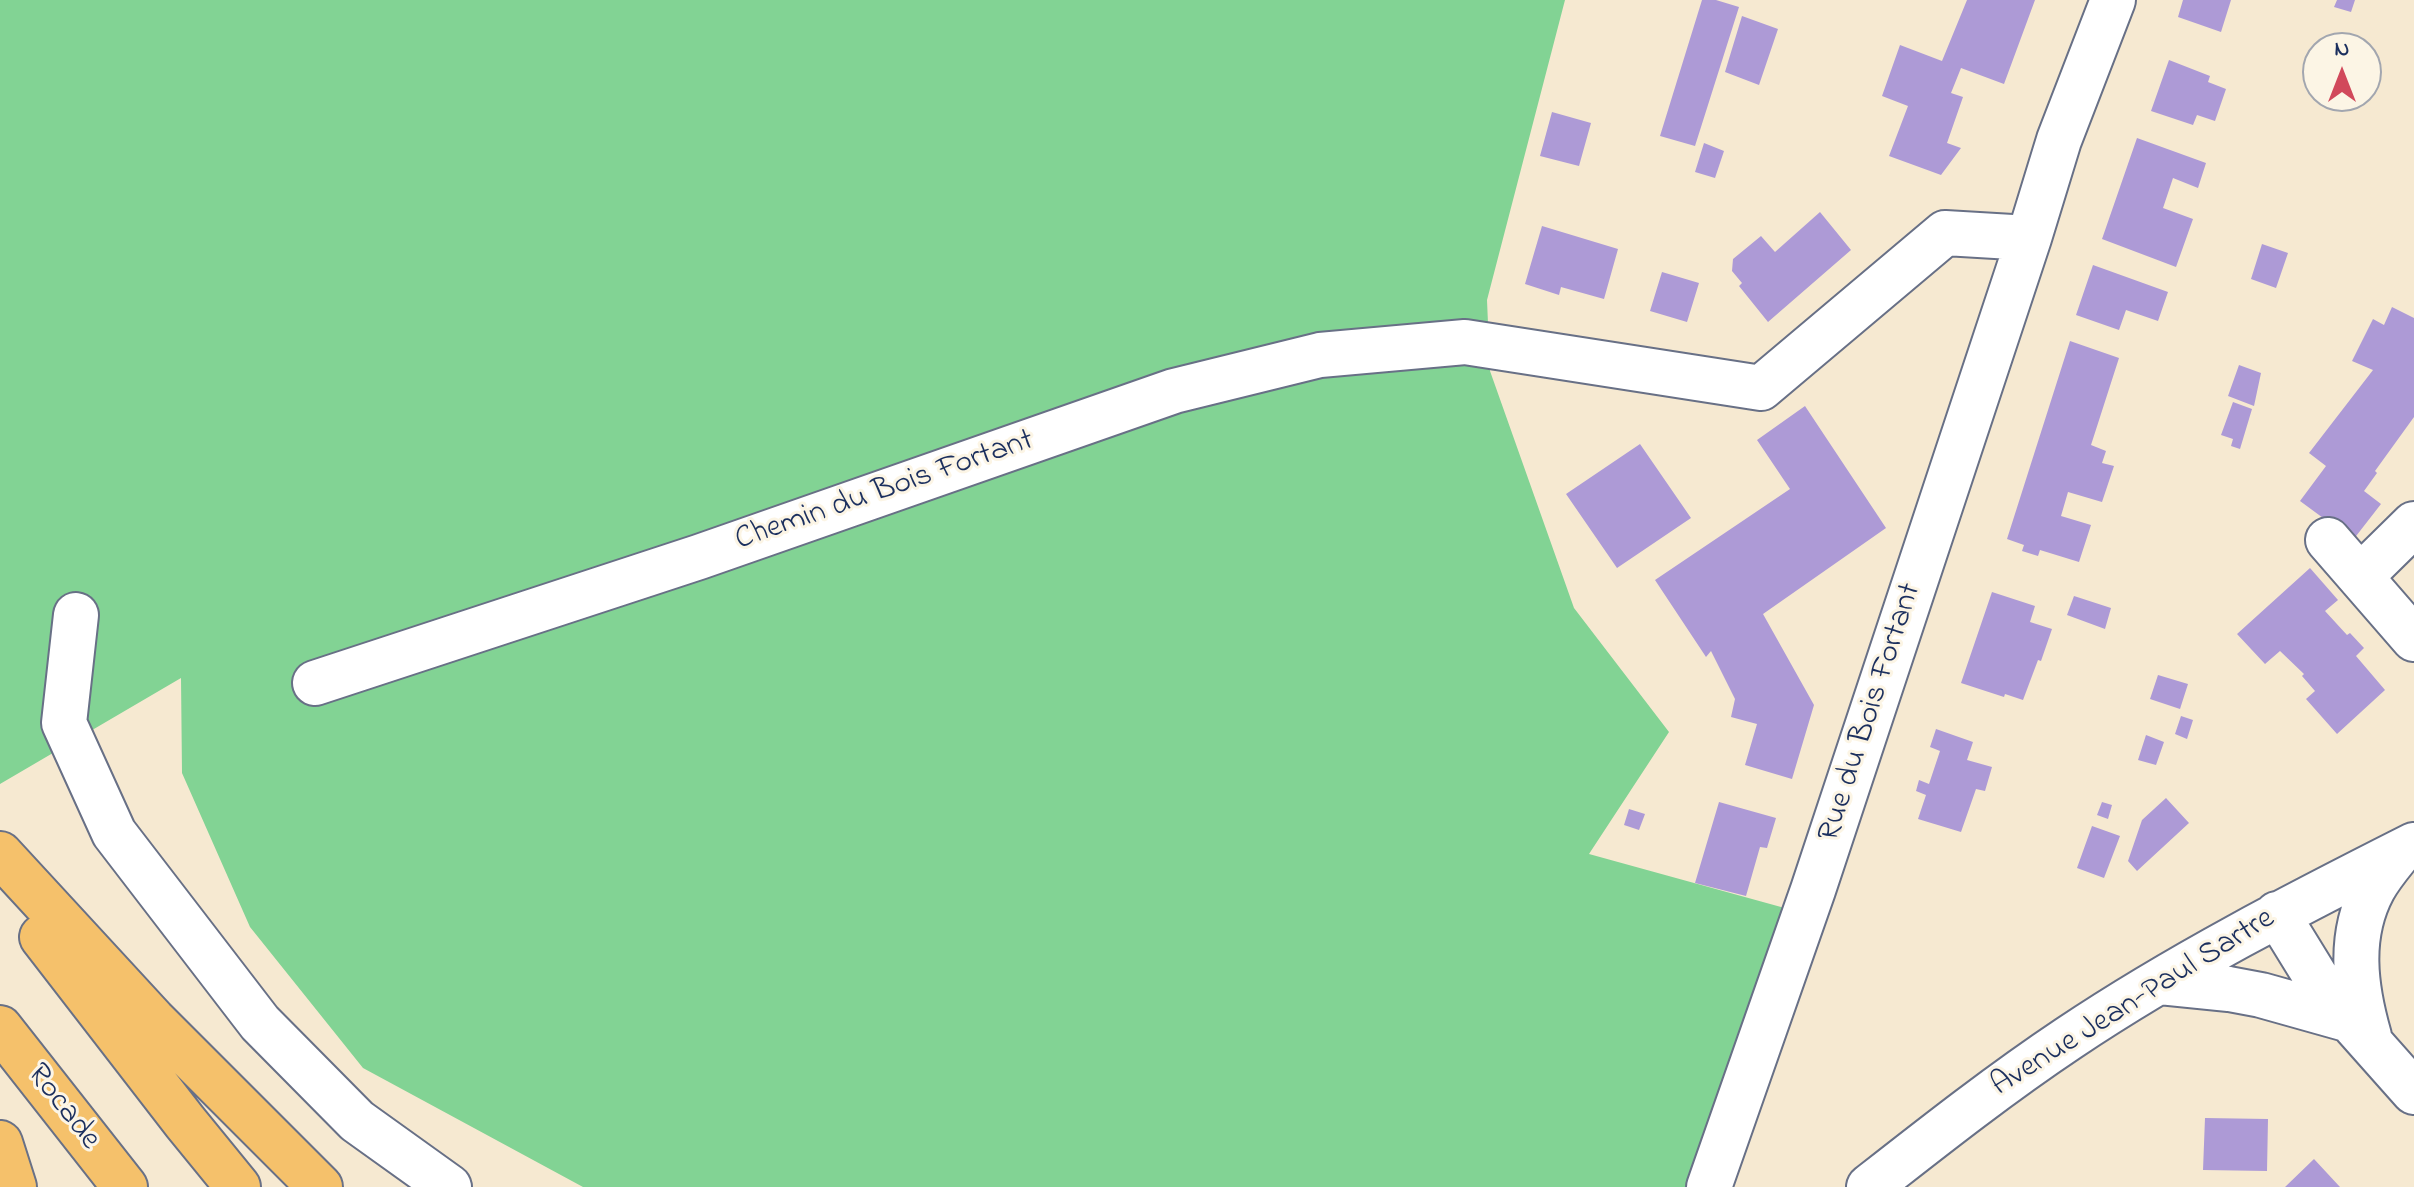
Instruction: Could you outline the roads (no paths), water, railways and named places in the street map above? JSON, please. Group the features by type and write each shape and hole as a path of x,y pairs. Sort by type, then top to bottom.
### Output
{"highway":[{"path":"0,854 153,1020 320,1187"},
{"path":"0,882 238,1187"},
{"name":"Rocade","path":"0,1028 125,1187"},
{"path":"0,1143 14,1187"}],"street":[{"name":"Rue du Bois Fortant","path":"1709,1187 1813,890 2059,140 2113,0"},
{"name":"Chemin du Bois Fortant","path":"315,683 699,557 1174,391 1320,355 1465,342 1761,388 1945,233 2029,238"},
{"path":"2360,577 2414,524"},
{"path":"2328,540 2414,639"},
{"path":"76,615 64,723 114,833 260,1023 357,1121 449,1187"},
{"path":"2360,1032 2356,957 2358,928 2373,888 2406,849"},
{"name":"Avenue Jean-Paul Sartre","path":"1869,1187 2069,1037 2277,914 2406,849"},
{"path":"2277,914 2317,979 2414,1092"},
{"path":"2160,982 2261,995 2360,1032"}]}
